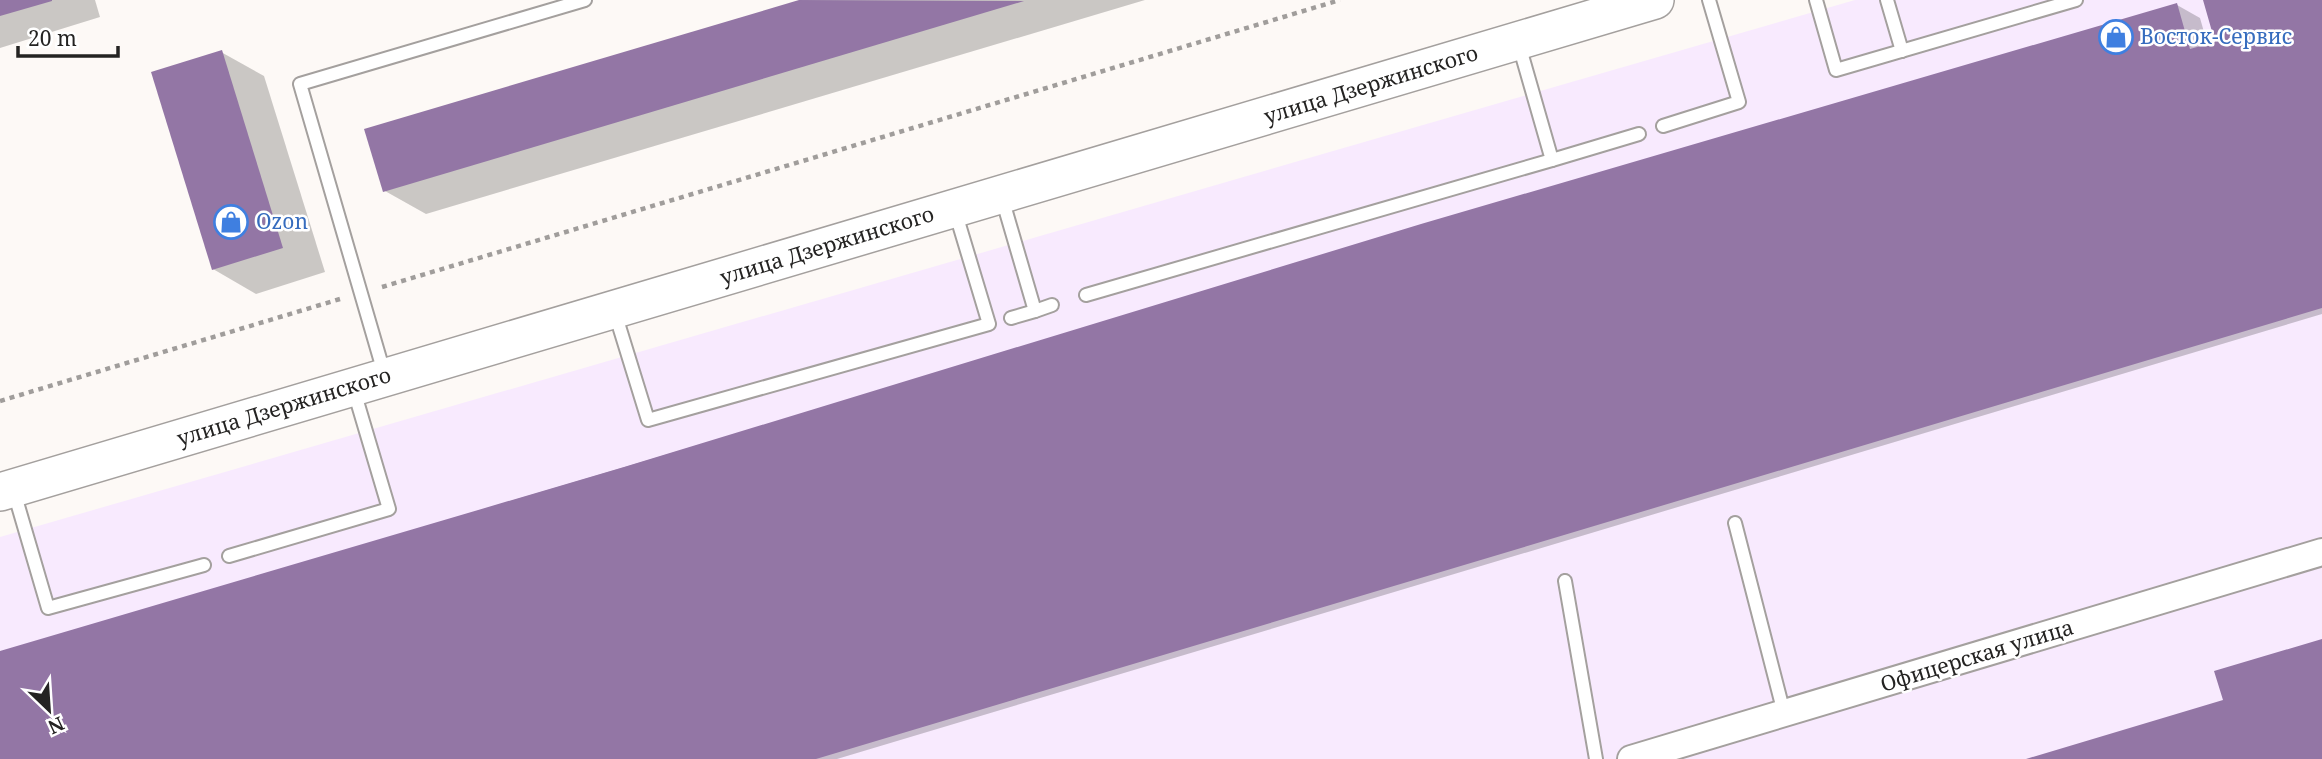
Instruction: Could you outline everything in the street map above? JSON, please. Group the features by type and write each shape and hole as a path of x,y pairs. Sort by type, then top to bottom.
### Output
{"main road":[{"name":"улица Дзержинского","path":"7,490 1518,41 1582,16 1655,0"}],"street":[{"name":"Офицерская улица","path":"1631,759 2322,552"}],"lane":[{"path":"229,556 389,509 369,382 361,293 300,83 585,0"},
{"path":"1662,126 1739,102 1709,0"},
{"path":"1816,0 1836,70 2076,0"},
{"path":"1887,0 1902,51"},
{"path":"1518,41 1552,159"},
{"path":"1087,295 1639,134"},
{"path":"1001,194 1035,311"},
{"path":"614,310 648,420 989,324 954,208"},
{"path":"1011,318 1052,305"},
{"path":"7,490 48,608 204,565"},
{"path":"1735,523 1784,713"},
{"path":"1564,580 1596,759"}],"path":[{"path":"0,401 1340,0"}],"shaded area":[{"path":"1855,0 2322,0 2322,759 0,759 0,537"}],"building":[{"path":"0,0 52,0 52,1 0,16"},
{"path":"799,0 1024,1 383,192 364,129"},
{"path":"2203,0 2322,0 2322,308 816,759 0,759 0,651 624,467 1421,224 2177,3 2190,49 2215,42"},
{"path":"222,50 283,248 212,270 151,72"},
{"path":"2322,639 2322,759 2026,759 2223,700 2214,671"}],"place":[{"name":"Восток-Сервис","path":"2116,37"},
{"name":"Ozon","path":"231,222"}]}
